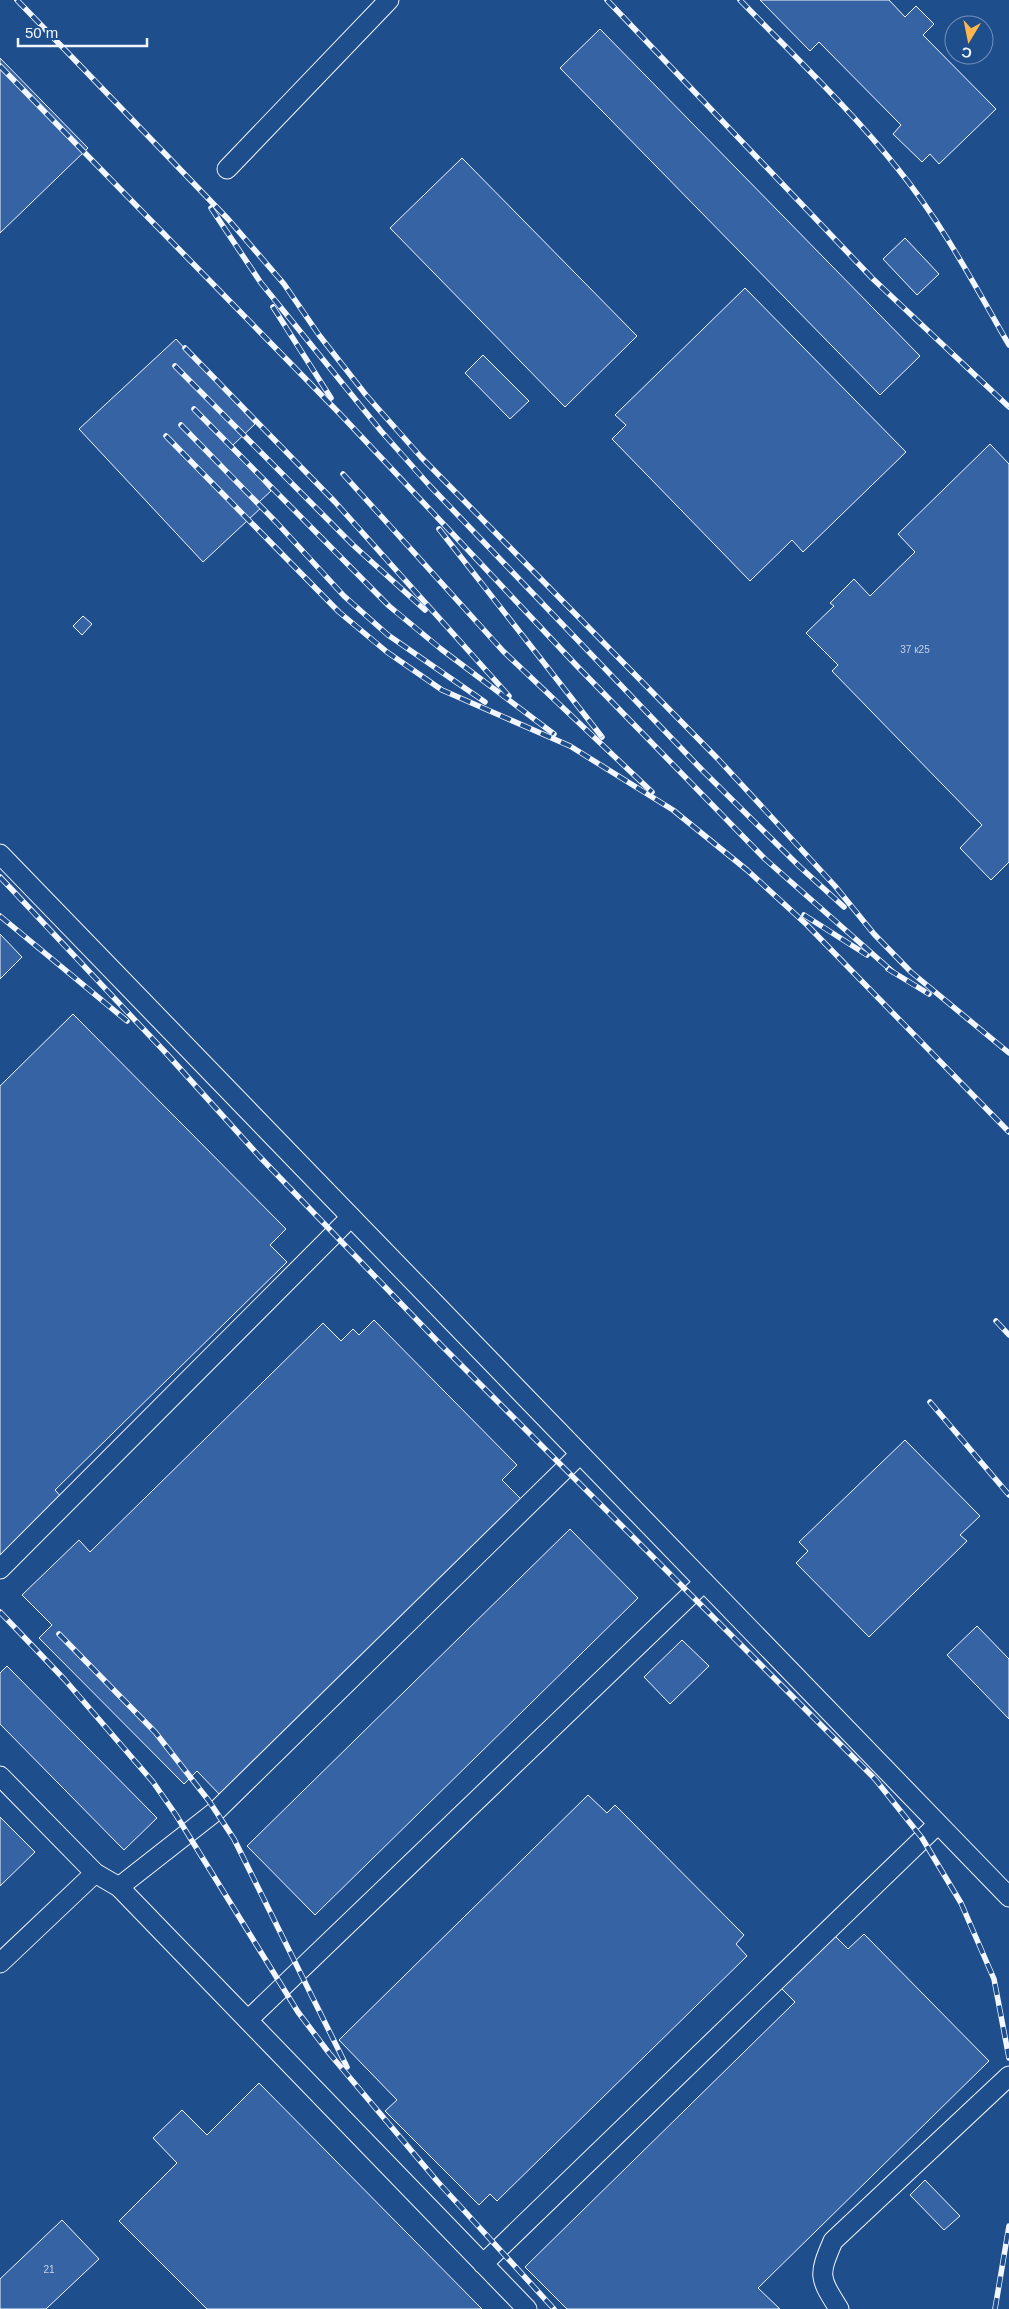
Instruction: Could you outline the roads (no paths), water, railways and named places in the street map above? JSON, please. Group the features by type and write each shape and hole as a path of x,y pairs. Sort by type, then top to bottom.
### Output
{"lane":[{"path":"227,169 389,0"},
{"path":"0,854 1009,1897"},
{"path":"0,1569 351,1217"},
{"path":"119,1887 216,1811 580,1454"},
{"path":"248,2020 704,1582"},
{"path":"0,1776 94,1874 119,1887 527,2309"},
{"path":"483,2264 938,1824"},
{"path":"0,1962 94,1874"},
{"path":"839,2309 823,2284 823,2265 833,2241 1009,2076"}],"railway":[{"path":"17,0 228,219 284,284 319,335 366,395 421,457 718,759 835,886 874,934 911,972 1009,1053"},
{"path":"607,0 872,278 1009,407"},
{"path":"740,0 841,104 898,169 943,232 1009,345"},
{"path":"0,66 341,415 576,665 765,859 893,972"},
{"path":"211,208 261,283 381,431 429,485 703,771 800,867 844,907"},
{"path":"273,307 331,398"},
{"path":"185,348 335,502 509,696"},
{"path":"175,366 353,545 425,610"},
{"path":"194,409 389,606 441,649 554,734"},
{"path":"181,425 277,523 344,596 388,635 485,702"},
{"path":"166,436 339,612 387,652 442,690 570,746 673,810 747,870 806,924 1009,1132"},
{"path":"343,474 503,651 652,792"},
{"path":"439,529 602,737"},
{"path":"0,877 166,1053 259,1156 440,1344 875,1779 922,1838 961,1903 994,1979 1009,2058"},
{"path":"804,915 867,955"},
{"path":"0,916 127,1021"},
{"path":"888,969 929,994"},
{"path":"996,1321 1009,1335"},
{"path":"930,1402 1009,1495"},
{"path":"0,1612 65,1680 153,1782 176,1815 298,2012 329,2053 437,2181 554,2309"},
{"path":"59,1634 155,1732 209,1801 234,1839 347,2067"},
{"path":"995,2309 1009,2226"}]}
